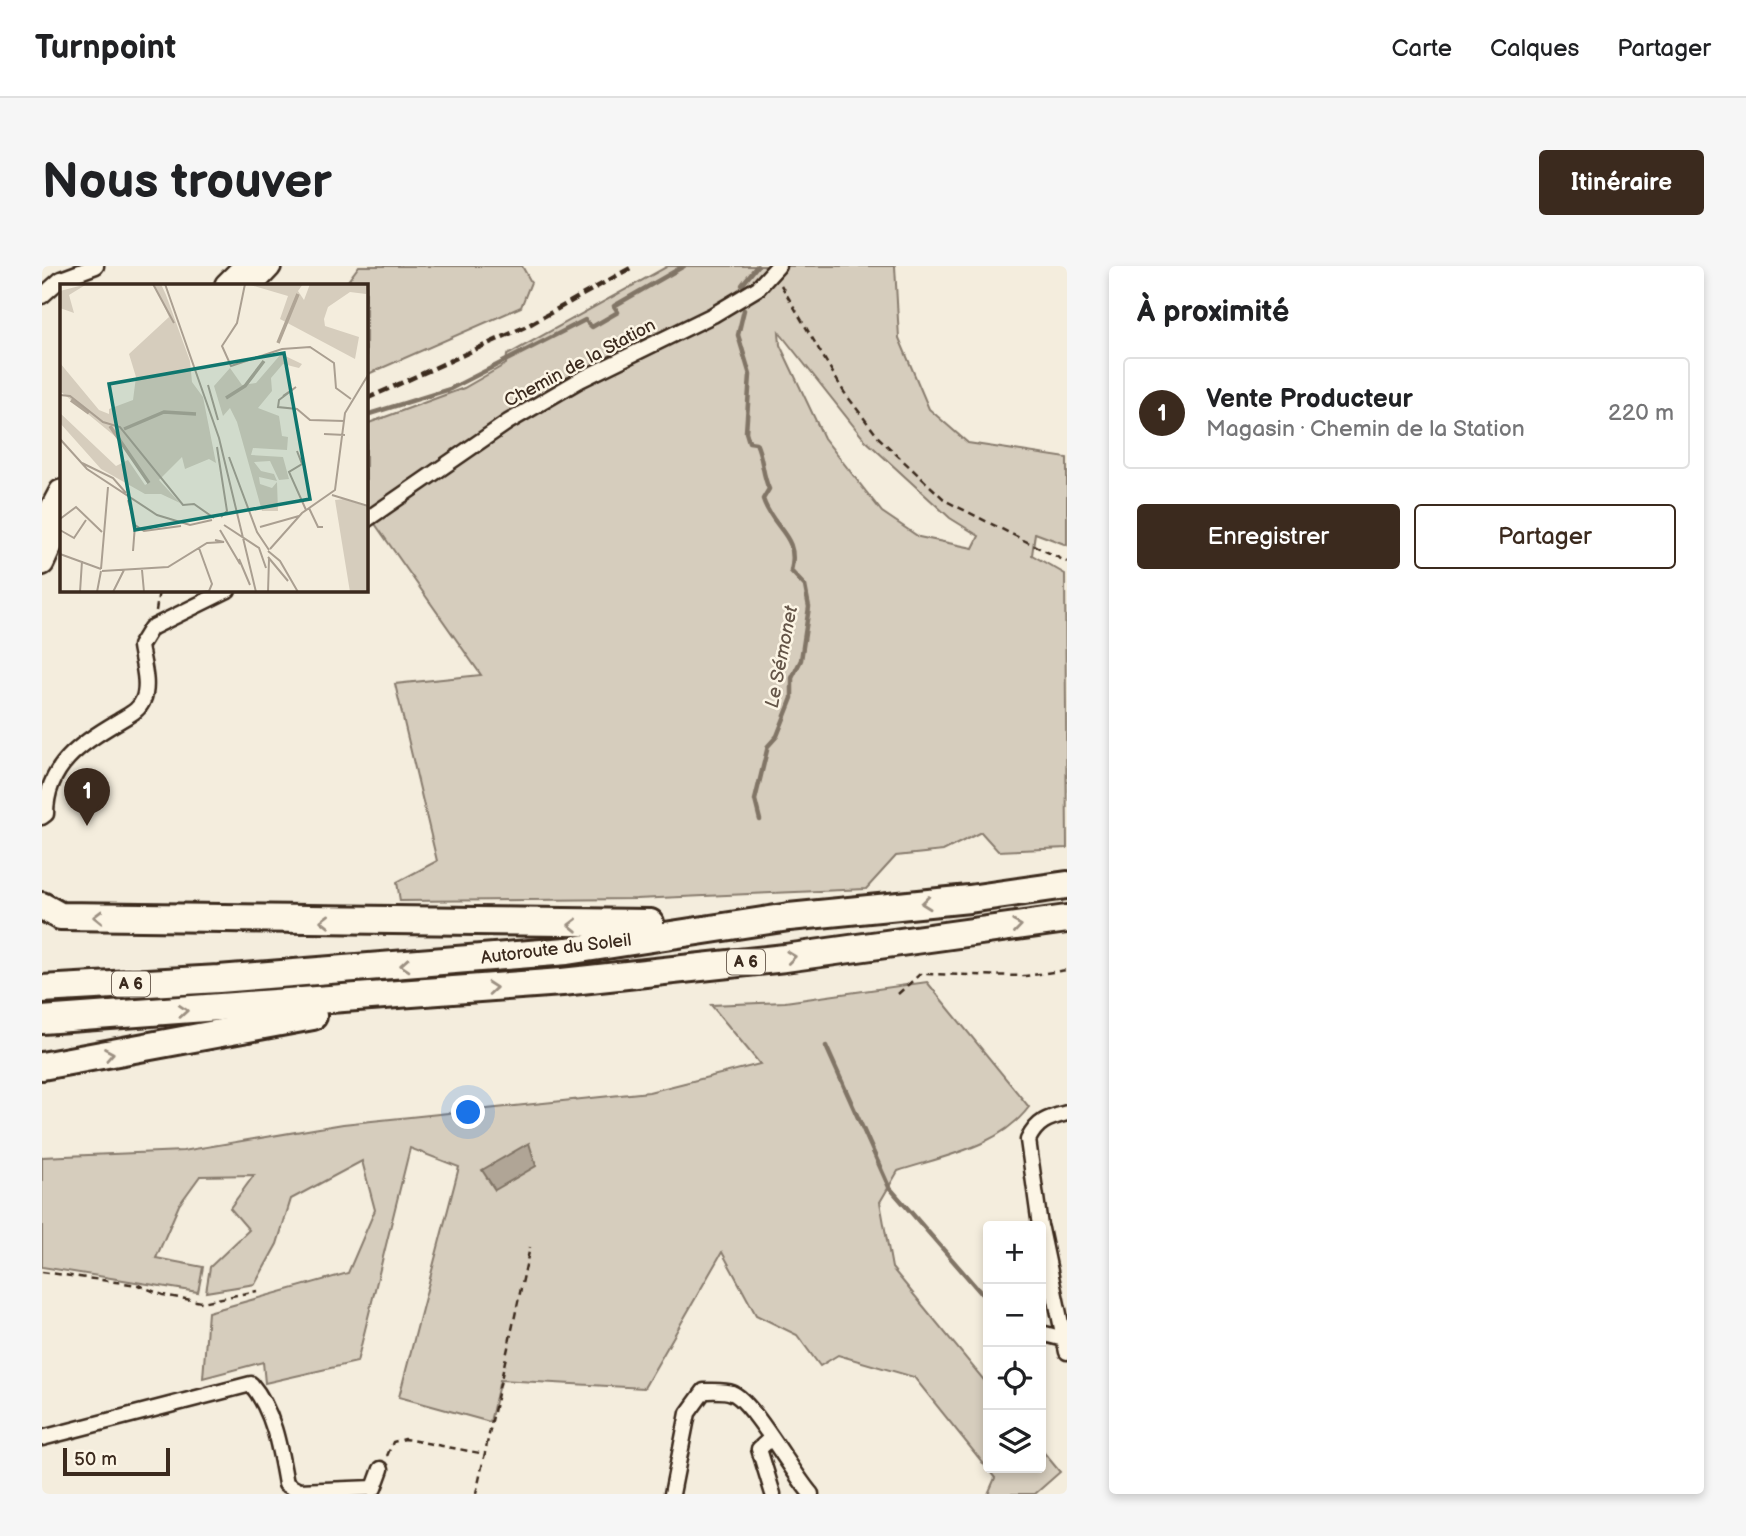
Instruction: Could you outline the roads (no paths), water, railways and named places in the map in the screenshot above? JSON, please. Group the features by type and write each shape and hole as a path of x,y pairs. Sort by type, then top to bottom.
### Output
{"highway":[{"name":"Autoroute du Soleil","path":"42,989 219,979 567,951 789,917 969,899 1067,885"},
{"path":"42,906 60,916 581,925 789,917"},
{"name":"Autoroute du Soleil","path":"42,1020 424,994 772,959 1067,919"},
{"path":"42,1066 424,994"}],"main road":[{"path":"229,284 246,266"},
{"path":"252,284 269,266"},
{"path":"42,528 60,494"},
{"path":"42,563 60,524"}],"street":[{"path":"42,296 70,269 96,266"},
{"name":"Chemin de la Station","path":"368,519 508,422 580,380 713,315 758,288 776,269"},
{"path":"42,817 46,814 52,783 71,752 135,711 143,701 145,689 139,646 151,628 224,592"},
{"path":"1039,1221 1028,1140 1034,1127 1042,1120 1067,1113"},
{"path":"1046,1256 1065,1345"},
{"path":"1046,1336 1065,1345"},
{"path":"42,1438 251,1384 259,1393 278,1439 286,1484 299,1491 374,1488 381,1469"},
{"path":"672,1494 688,1413 704,1391 732,1392 748,1407 811,1494"},
{"path":"770,1439 759,1449 773,1494"}],"waterway":[{"path":"368,414 450,389 585,320 592,327 618,312 614,306 684,266"},
{"name":"Le Sémonet","path":"742,285 757,266"},
{"name":"Le Sémonet","path":"744,310 738,335 750,375 746,432 749,442 756,443 769,489 763,499 767,510 789,541 793,559 791,571 805,586 809,607 801,660 792,678 792,698 777,736 768,746 755,800 760,820"},
{"name":"Le Sémonet","path":"826,1046 889,1187 983,1295"}],"railway":[{"path":"368,398 527,326 634,266"}],"place":[{"name":"Vente Producteur","path":"87,826"}]}
